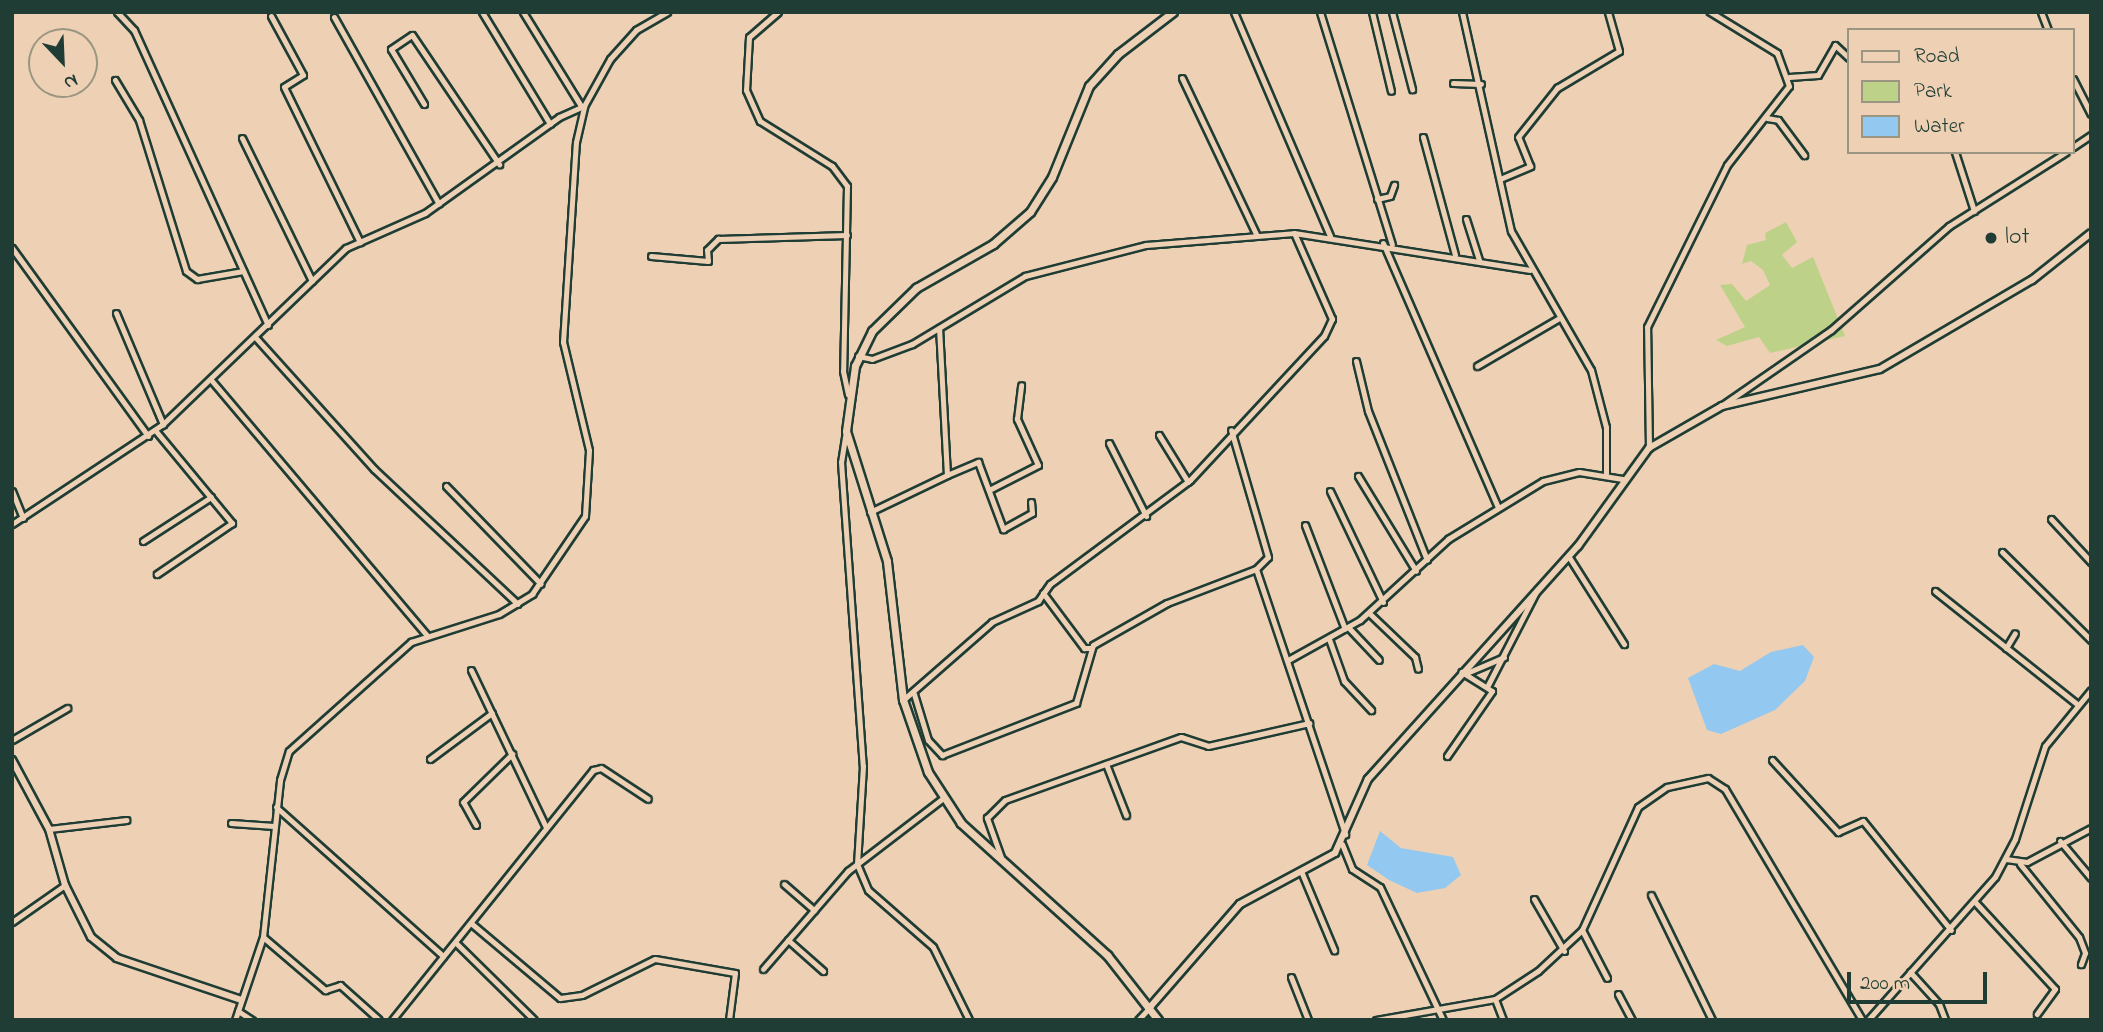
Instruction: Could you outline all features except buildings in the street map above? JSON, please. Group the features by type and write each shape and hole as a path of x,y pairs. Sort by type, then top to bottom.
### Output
{"main road":[{"path":"1158,1020 1151,1006 1107,955 1002,860 943,798 912,737 903,700 891,578 846,431 848,394 858,356 898,301 1000,239 1030,212 1052,177 1089,86 1118,54 1173,12"}],"street":[{"path":"117,12 134,30 268,325"},
{"path":"482,12 550,124"},
{"path":"523,12 582,106"},
{"path":"235,1020 263,937 282,768 301,735 426,635 518,604 541,583 568,549 589,502 589,450 563,342 576,142 582,106 622,43 667,12"},
{"path":"763,12 766,19"},
{"path":"778,12 766,19 744,52 750,106 776,134 842,176 848,235 843,371 848,394"},
{"path":"1234,12 1329,236"},
{"path":"1320,12 1392,244"},
{"path":"1372,12 1391,90"},
{"path":"1392,12 1412,89"},
{"path":"1462,12 1481,84 1511,231 1530,270 1591,370 1606,427 1606,473"},
{"path":"1500,179 1530,166 1518,137 1558,88 1619,51 1608,12"},
{"path":"1710,12 1768,46 1789,77"},
{"path":"271,16 303,75 284,87 360,242"},
{"path":"334,17 439,204"},
{"path":"424,104 391,51 412,35 499,164"},
{"path":"1789,77 1818,75 1835,45 1848,57"},
{"path":"1649,448 1647,327 1727,165 1743,138 1767,118 1789,77"},
{"path":"1182,79 1256,234"},
{"path":"115,80 139,120 186,271 197,279 243,271"},
{"path":"1453,83 1481,84"},
{"path":"2075,83 2091,114"},
{"path":"12,524 163,424 212,381 312,281 360,242 439,204 499,164 550,124 582,106"},
{"path":"1767,118 1779,120 1804,155"},
{"path":"2075,146 2091,135"},
{"path":"1423,137 1455,255"},
{"path":"242,138 312,281"},
{"path":"1956,154 1974,211"},
{"path":"1443,1020 1380,887 1352,869 1342,844 1368,779 1569,557 1622,479 1649,448 1722,406 1831,330 1974,211 2063,154"},
{"path":"1377,199 1390,196 1394,185"},
{"path":"1466,219 1479,260"},
{"path":"858,356 881,357 939,328 1006,284 1049,268 1146,245 1294,233 1392,244 1530,270"},
{"path":"903,700 914,694 992,622 1019,613 1188,482 1231,430 1331,326 1294,233"},
{"path":"1722,406 1880,369 2032,280 2091,233"},
{"path":"651,256 708,261 707,250 718,239 848,235"},
{"path":"1383,243 1498,507"},
{"path":"12,248 148,436"},
{"path":"116,313 163,424"},
{"path":"1477,366 1559,318"},
{"path":"939,328 947,475"},
{"path":"256,338 374,469 518,604"},
{"path":"1356,361 1368,411 1427,560"},
{"path":"212,381 426,635"},
{"path":"989,490 1038,465 1017,419 1021,385"},
{"path":"155,430 232,523 157,574"},
{"path":"1043,593 1084,648 1091,648 1167,603 1256,569 1268,557 1231,430"},
{"path":"846,431 841,463 863,766 858,864 868,890 933,947 969,1020"},
{"path":"1159,435 1188,482"},
{"path":"1110,443 1146,516"},
{"path":"870,512 978,461 1003,529 1032,513 1031,502"},
{"path":"1288,660 1329,639 1369,613 1427,560 1498,507 1561,475 1606,473 1622,479"},
{"path":"1358,476 1416,571"},
{"path":"446,486 541,583"},
{"path":"12,491 23,518"},
{"path":"1329,491 1383,602"},
{"path":"143,541 211,497"},
{"path":"2051,519 2091,562"},
{"path":"1305,525 1347,628 1379,660"},
{"path":"2002,552 2091,640"},
{"path":"1569,557 1624,644"},
{"path":"1256,569 1345,834"},
{"path":"1447,756 1488,699 1488,685 1537,590"},
{"path":"1935,592 2077,704"},
{"path":"1369,613 1415,657 1418,669"},
{"path":"2006,648 2015,633"},
{"path":"1329,639 1343,681 1371,710"},
{"path":"914,694 928,740 942,755 1076,703 1091,648"},
{"path":"1464,673 1504,657"},
{"path":"471,670 546,827"},
{"path":"1464,673 1488,685"},
{"path":"1868,1020 1975,902 2006,859 2045,746 2091,690"},
{"path":"12,740 67,708"},
{"path":"430,759 492,713"},
{"path":"1002,860 1002,848 988,826 991,808 1181,737 1208,746 1309,723"},
{"path":"476,825 463,802 512,754"},
{"path":"12,760 49,829 65,885 88,932 106,952 241,1000"},
{"path":"1772,760 1839,832 1863,821 1951,930"},
{"path":"1106,764 1126,814"},
{"path":"391,1020 443,956 457,944 546,827 597,768 648,799"},
{"path":"1376,1020 1495,999 1564,951 1582,930 1638,807 1667,787 1719,780 1862,1020"},
{"path":"763,969 858,864 943,798"},
{"path":"276,807 443,956"},
{"path":"49,829 127,820"},
{"path":"231,823 274,826"},
{"path":"2020,864 2060,841 2091,828"},
{"path":"2060,841 2091,878"},
{"path":"1138,1020 1240,904 1301,871 1342,844"},
{"path":"2006,859 2020,864 2079,937 2085,953 2081,964"},
{"path":"1301,871 1334,950"},
{"path":"784,884 814,910"},
{"path":"12,922 65,885"},
{"path":"1651,895 1712,1020"},
{"path":"1534,900 1564,951"},
{"path":"1975,902 2054,989 2037,1014"},
{"path":"472,924 561,998 582,995 655,959 735,973 729,1020"},
{"path":"1582,930 1607,978"},
{"path":"263,937 325,990 340,985 379,1020"},
{"path":"788,940 823,971"},
{"path":"457,944 534,1020"},
{"path":"1910,972 1940,1004 1945,1020"},
{"path":"1291,977 1308,1020"},
{"path":"1618,993 1632,1020"},
{"path":"1495,999 1503,1020"},
{"path":"238,1011 252,1020"}],"green space":[{"path":"1786,222 1797,242 1782,255 1792,268 1813,257 1845,336 1770,353 1759,337 1727,346 1716,340 1745,327 1720,285 1732,284 1746,301 1770,285 1763,270 1751,261 1742,264 1747,245 1766,240 1765,233"}],"water":[{"path":"1803,645 1814,657 1805,681 1775,710 1721,734 1707,730 1688,678 1714,664 1740,671 1771,652"},
{"path":"1380,831 1401,848 1453,857 1461,875 1445,888 1417,893 1389,880 1367,865"}],"place":[{"name":"lot","path":"1991,238"}]}
